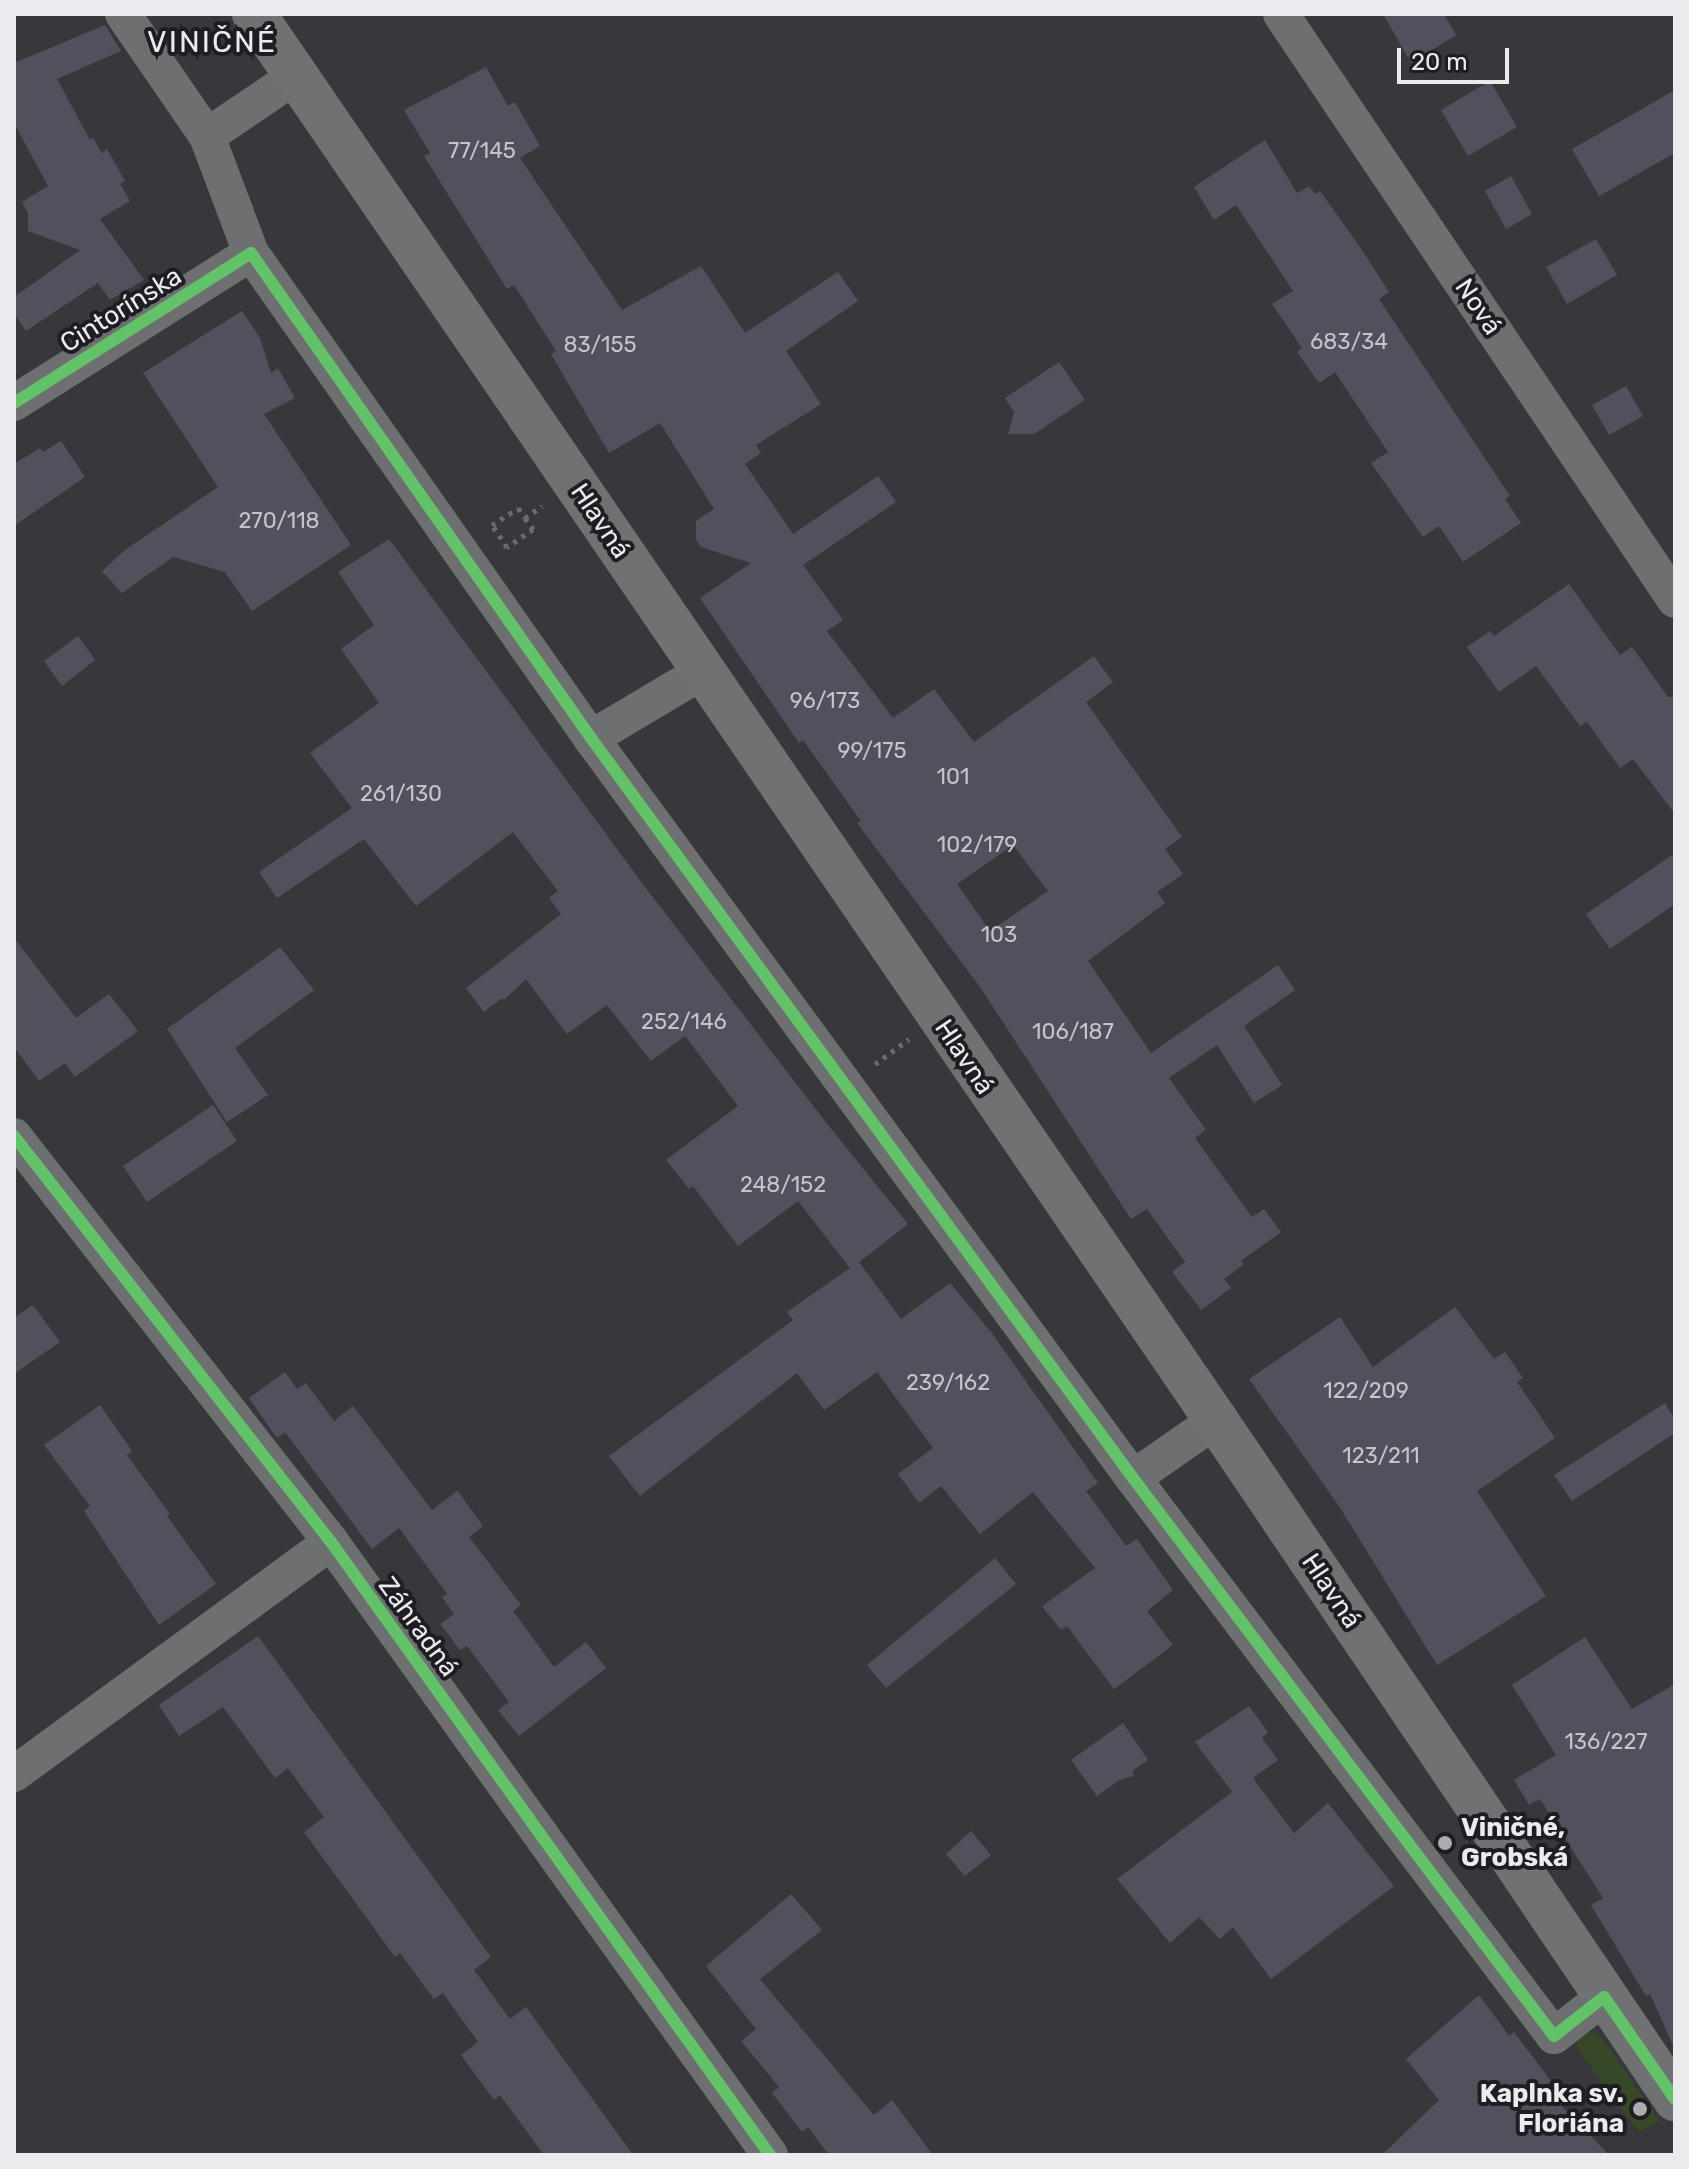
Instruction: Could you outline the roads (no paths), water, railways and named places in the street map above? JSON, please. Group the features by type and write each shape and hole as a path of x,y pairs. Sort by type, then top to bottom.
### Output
{"main road":[{"name":"Hlavná","path":"254,14 1216,1420 1675,2099"}],"street":[{"path":"123,14 207,136 251,253 591,738 1133,1478 1554,2036 1604,1997"},
{"name":"Nová","path":"1281,14 1675,600"},
{"path":"207,136 296,76"},
{"name":"Cintorínska","path":"14,403 251,253"},
{"path":"591,738 702,672"},
{"name":"Záhradná","path":"14,1136 331,1542 770,2155"},
{"path":"1133,1478 1216,1420"},
{"path":"14,1774 331,1542"}],"place":[{"name":"Viničné, Grobská","path":"1445,1843"},
{"name":"Kaplnka sv. Floriána","path":"1640,2109"}],"district":[{"name":"VINIČNÉ","path":"212,42"}]}
